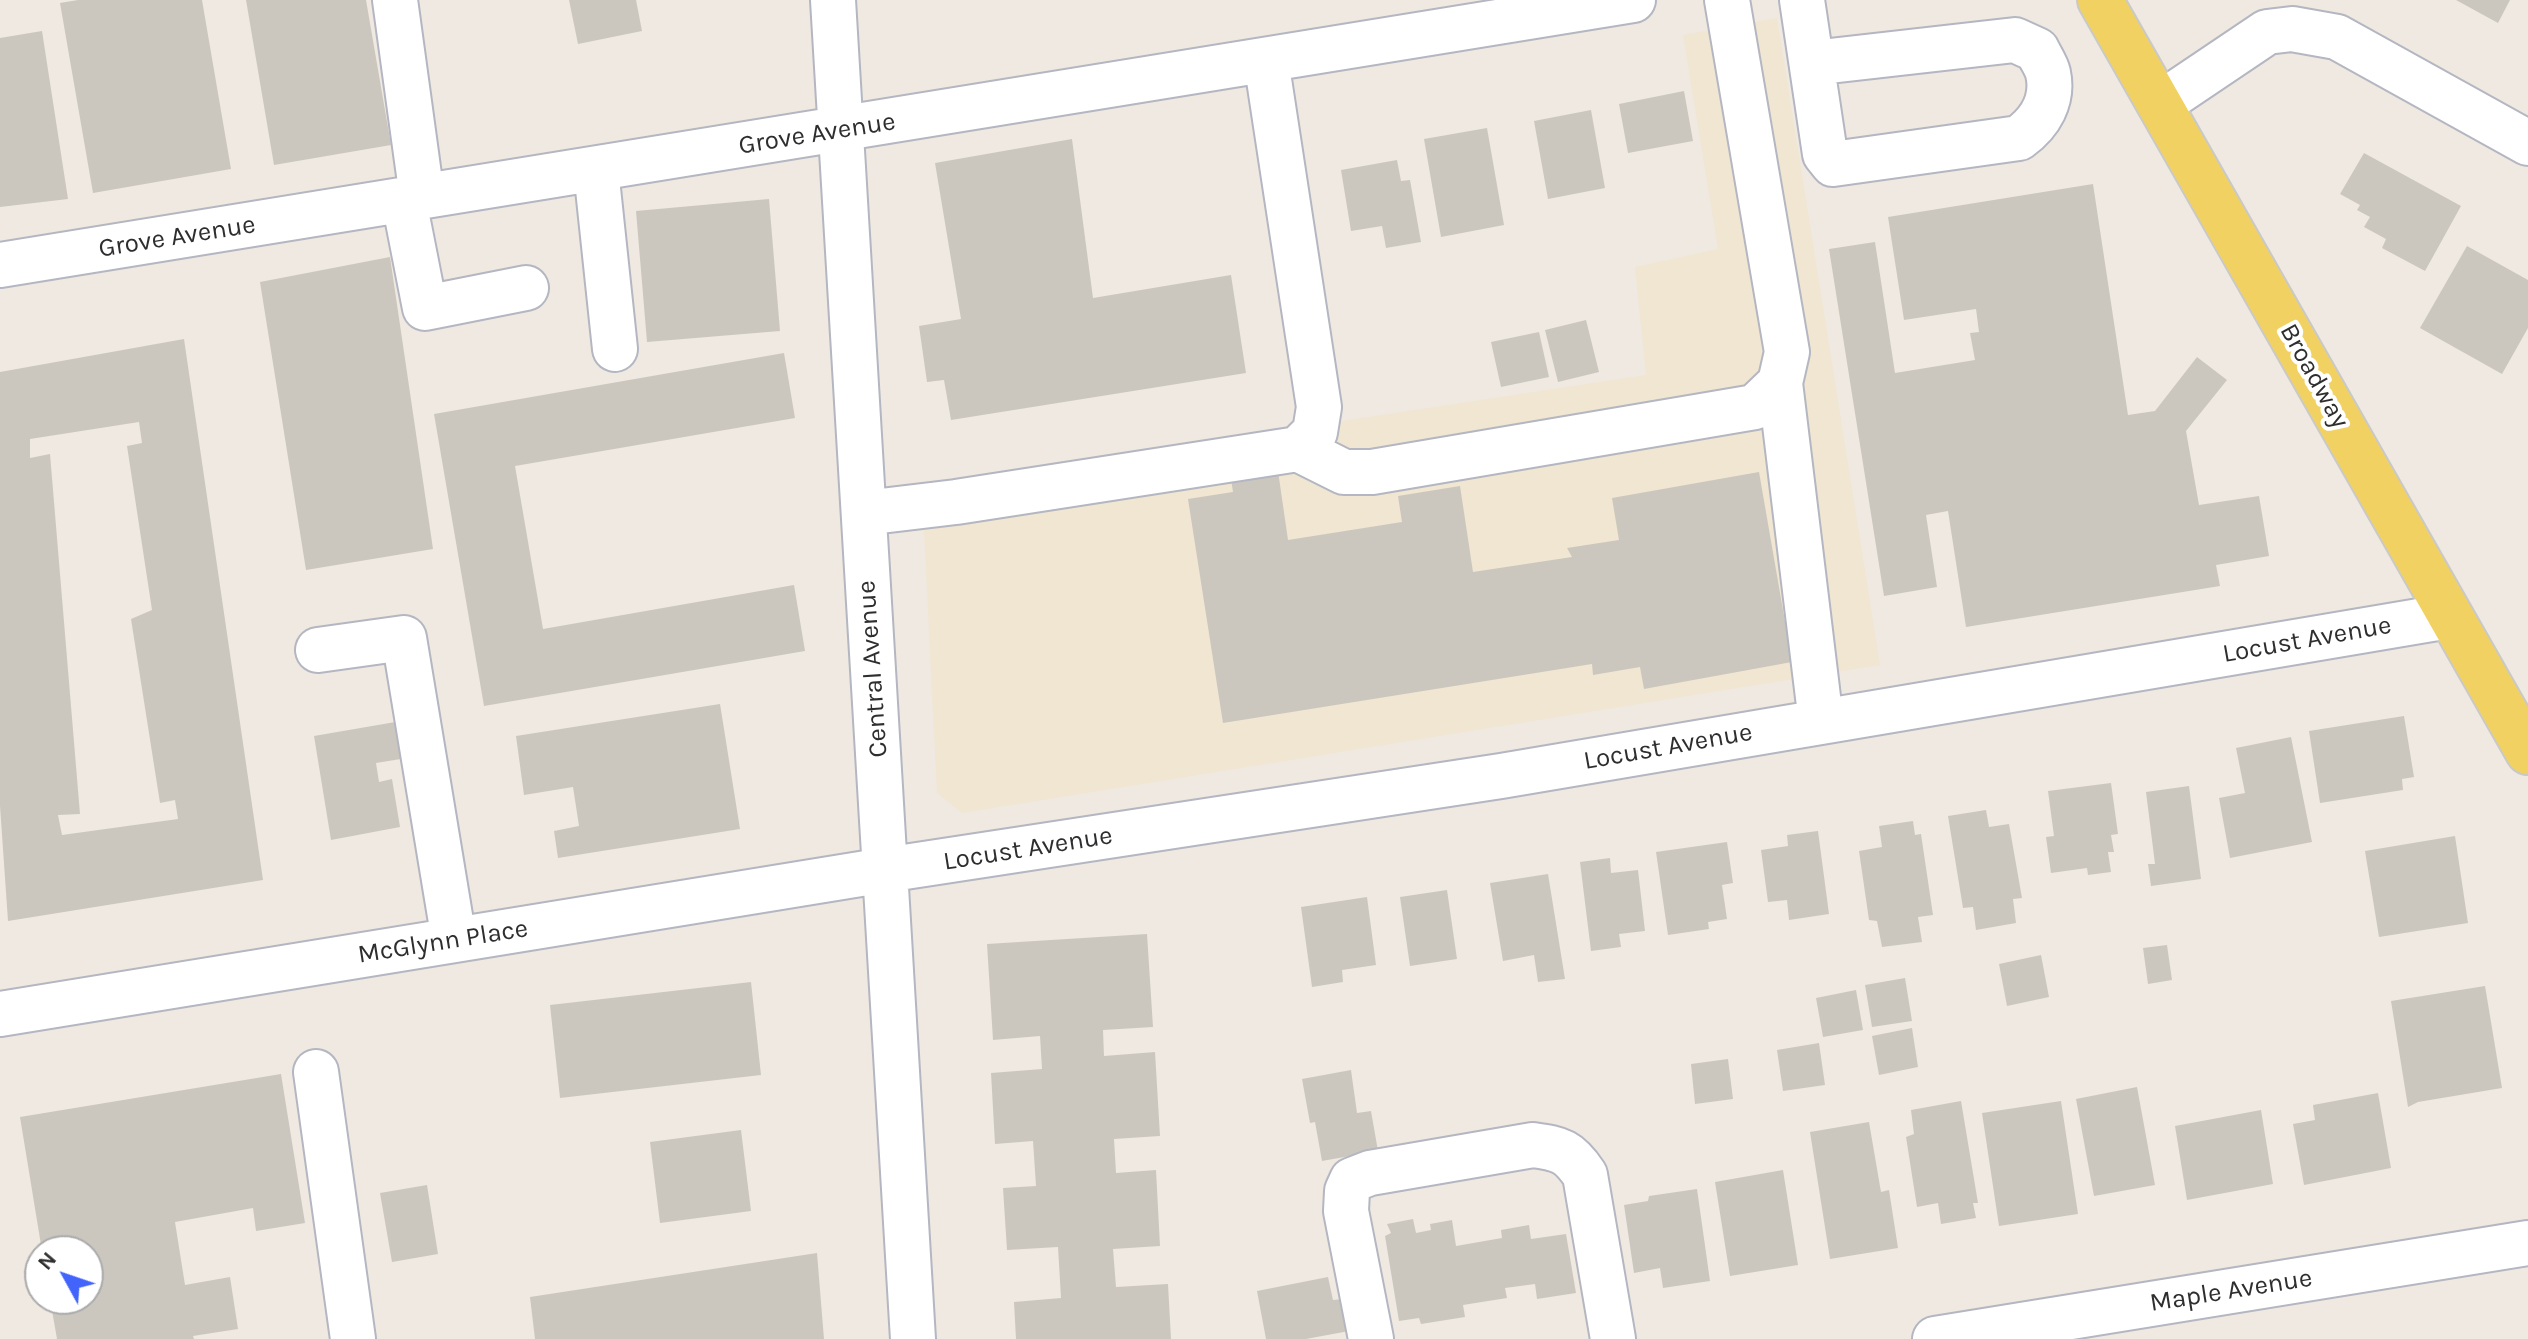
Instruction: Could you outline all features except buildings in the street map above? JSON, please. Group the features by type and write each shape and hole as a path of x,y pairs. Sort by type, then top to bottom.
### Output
{"main road":[{"name":"Broadway","path":"2100,0 2528,752"}],"street":[{"path":"395,0 425,308 526,288"},
{"name":"Central Avenue","path":"833,0 913,1339"},
{"name":"Grove Avenue","path":"0,265 1633,0"},
{"path":"1727,0 1787,352 1780,383 1821,722"},
{"path":"1802,0 1825,154 1833,164 2019,138 2032,128 2049,102 2048,73 2037,50 2015,40 1812,63"},
{"path":"2160,104 2267,32 2292,29 2337,37 2528,143"},
{"path":"1266,60 1319,407 1315,432 1298,449"},
{"path":"596,170 615,349"},
{"path":"864,513 956,502 1298,449 1344,472 1372,472 1755,407 1780,383"},
{"name":"Locust Avenue","path":"885,870 1501,776 2449,616"},
{"path":"318,650 404,638 454,940"},
{"name":"McGlynn Place","path":"0,1014 885,870"},
{"path":"316,1072 353,1339"},
{"path":"1371,1339 1346,1211 1347,1191 1352,1180 1370,1173 1533,1145 1558,1149 1574,1158 1585,1175 1613,1339"},
{"name":"Maple Avenue","path":"1935,1339 2528,1243"}],"shaded area":[{"path":"1777,18 1880,665 962,813 937,793 922,489 1646,375 1635,267 1718,249 1683,35"}]}
